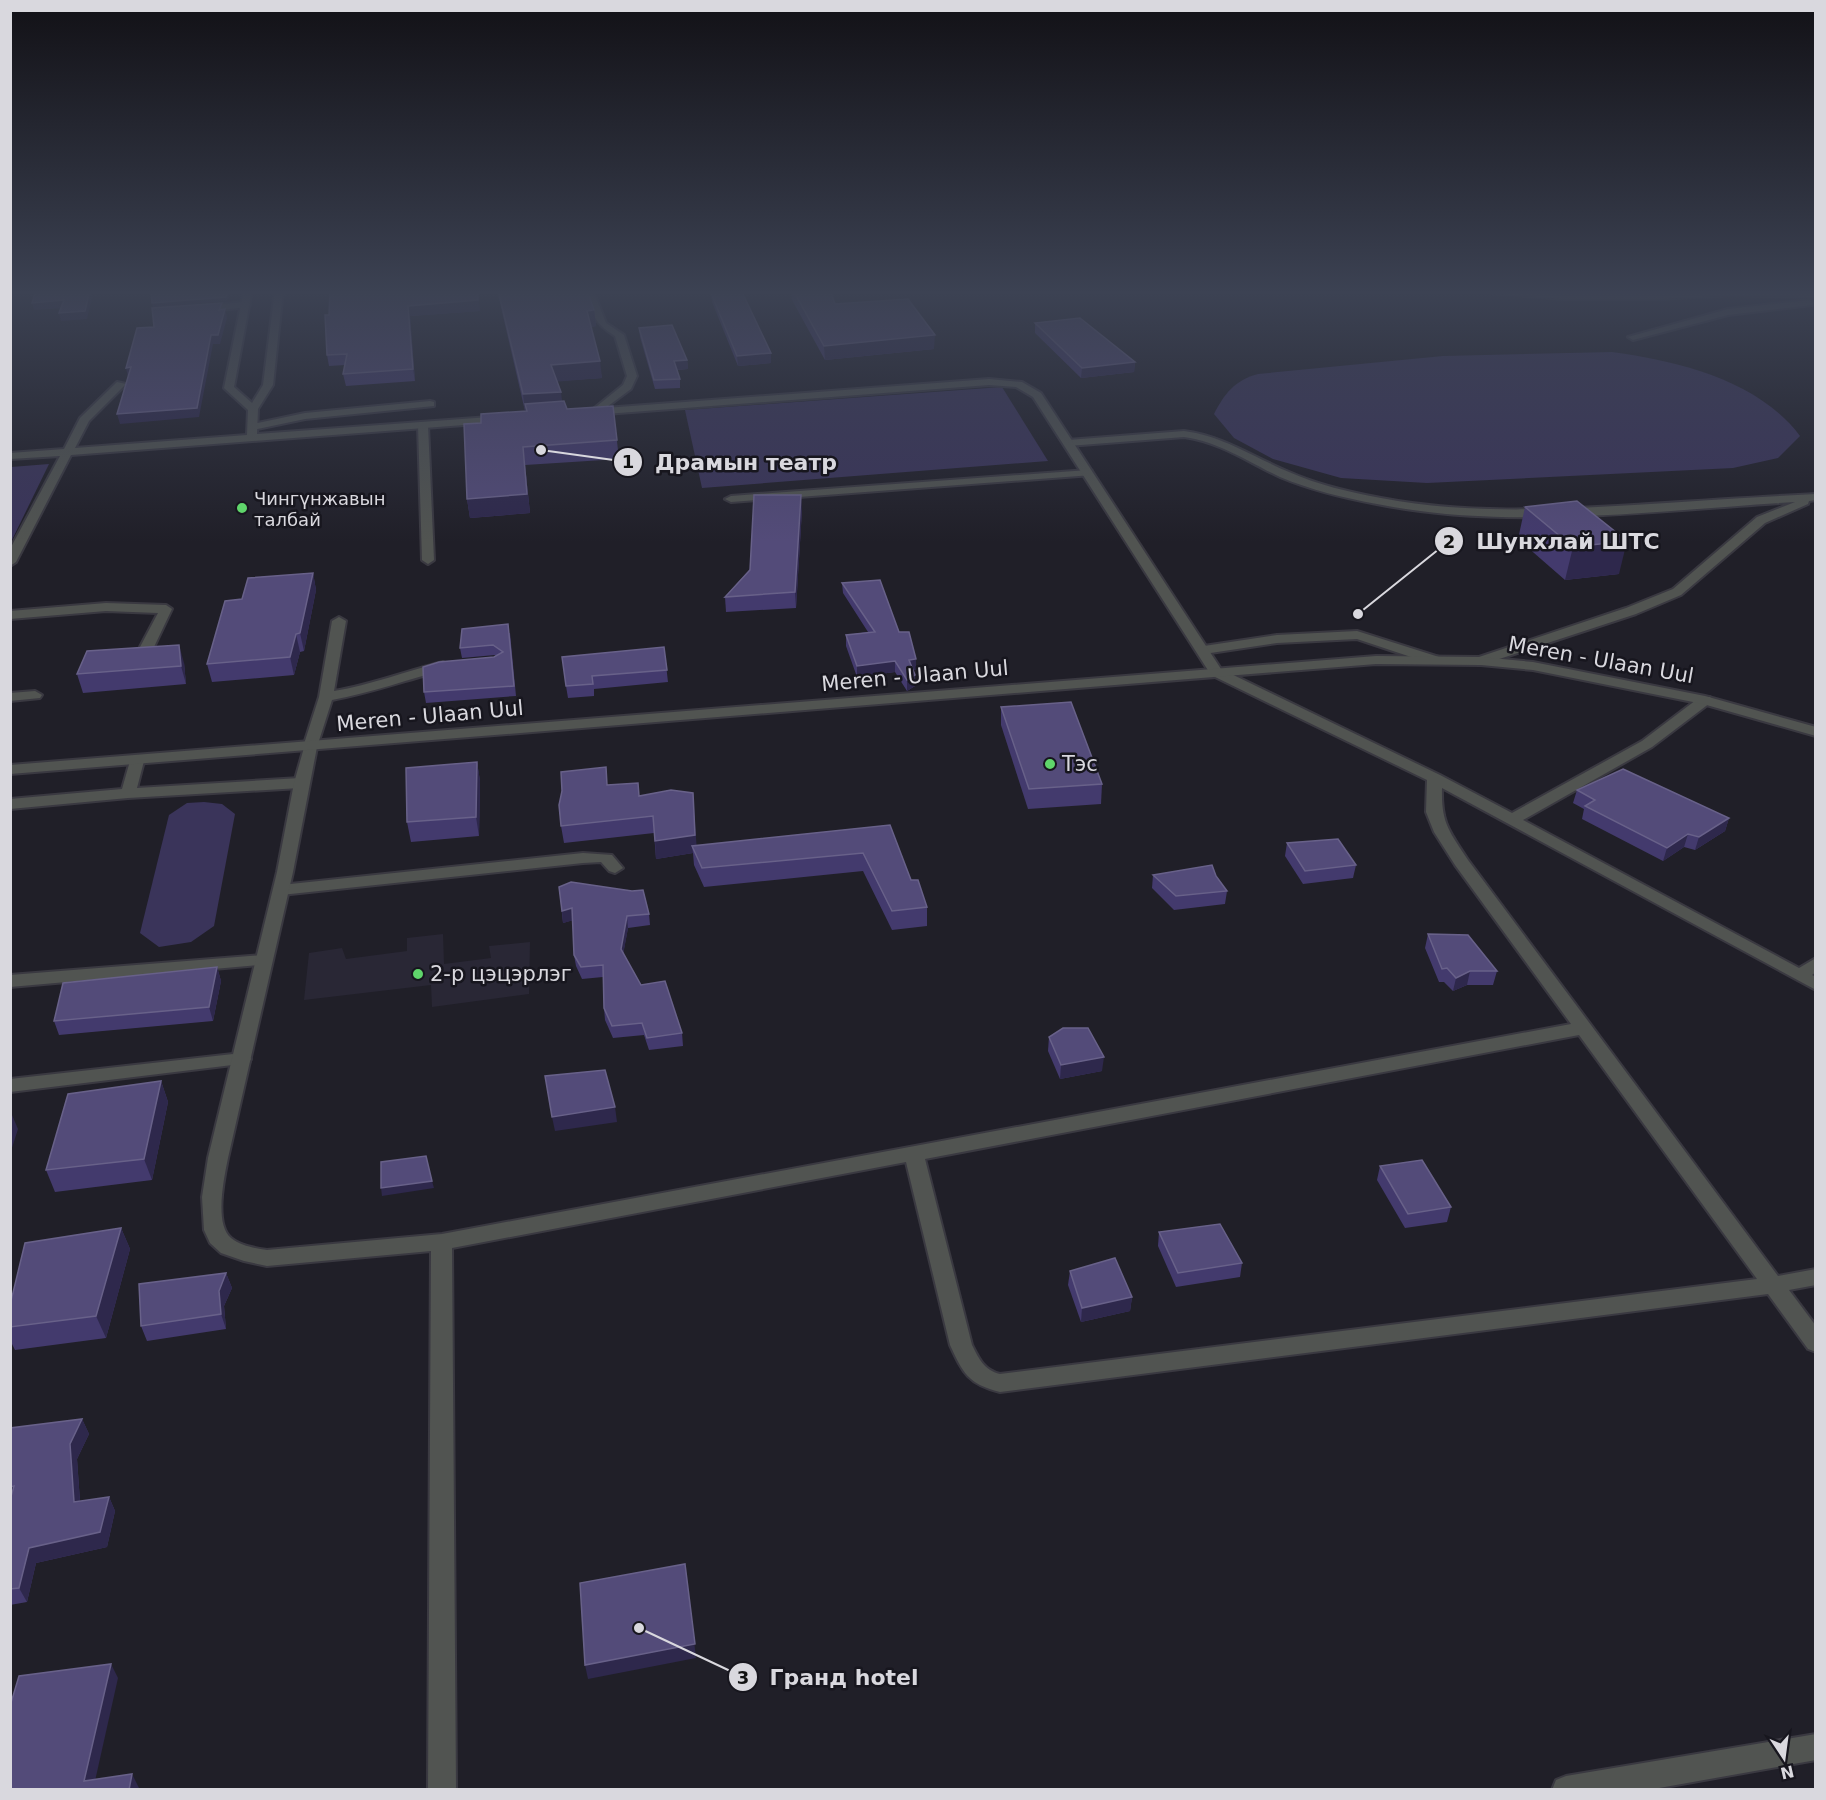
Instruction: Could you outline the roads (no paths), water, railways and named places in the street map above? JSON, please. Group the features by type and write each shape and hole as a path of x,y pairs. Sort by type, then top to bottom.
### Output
{"street":[{"path":"232,374 229,388 253,409"},
{"path":"252,433 253,409 268,385 269,374"},
{"path":"631,374 627,387 591,413 989,382 1018,384 1037,395 1204,650 1216,672 1435,778 1808,981 1815,963"},
{"path":"10,562 15,546 84,420 121,384"},
{"path":"252,433 305,416 430,404"},
{"path":"10,456 252,433 516,418"},
{"path":"423,425 428,561"},
{"path":"1068,443 1184,434 1202,435 1219,441 1284,475 1312,484 1413,507 1475,514 1550,514 1815,497"},
{"path":"731,499 1088,473"},
{"path":"1481,662 1631,611 1677,592 1761,520 1815,497"},
{"path":"10,615 106,607 166,609 147,647"},
{"path":"339,621 326,697 300,783 299,807 263,960 211,1202 214,1231 223,1244 242,1253 267,1258 442,1242 1584,1028"},
{"path":"1204,650 1277,639 1357,635 1434,660"},
{"name":"Meren - Ulaan Uul","path":"10,770 1376,660 1434,660 1533,666 1705,700 1815,732"},
{"path":"326,697 359,691 439,666 462,664"},
{"path":"10,697 35,695"},
{"path":"1511,820 1647,744 1705,700"},
{"path":"128,793 137,760"},
{"path":"1435,778 1434,812 1442,832 1501,918 1815,1342"},
{"path":"10,804 128,793 300,783"},
{"path":"281,890 583,858 607,857 613,861 615,868"},
{"path":"10,981 263,960"},
{"path":"10,1086 242,1059"},
{"path":"914,1154 961,1346 974,1371 984,1380 1000,1383 1773,1285 1815,1277"},
{"path":"442,1242 440,1282 442,1790"},
{"path":"1566,1790 1815,1747"}],"place":[{"name":"Драмын театр","path":"541,450"},
{"name":"Чингүнжавын талбай","path":"242,508"},
{"name":"Шунхлай ШТС","path":"1358,614"},
{"name":"Тэс","path":"1050,764"},
{"name":"2-р цэцэрлэг","path":"418,974"},
{"name":"Гранд hotel","path":"639,1628"}]}
